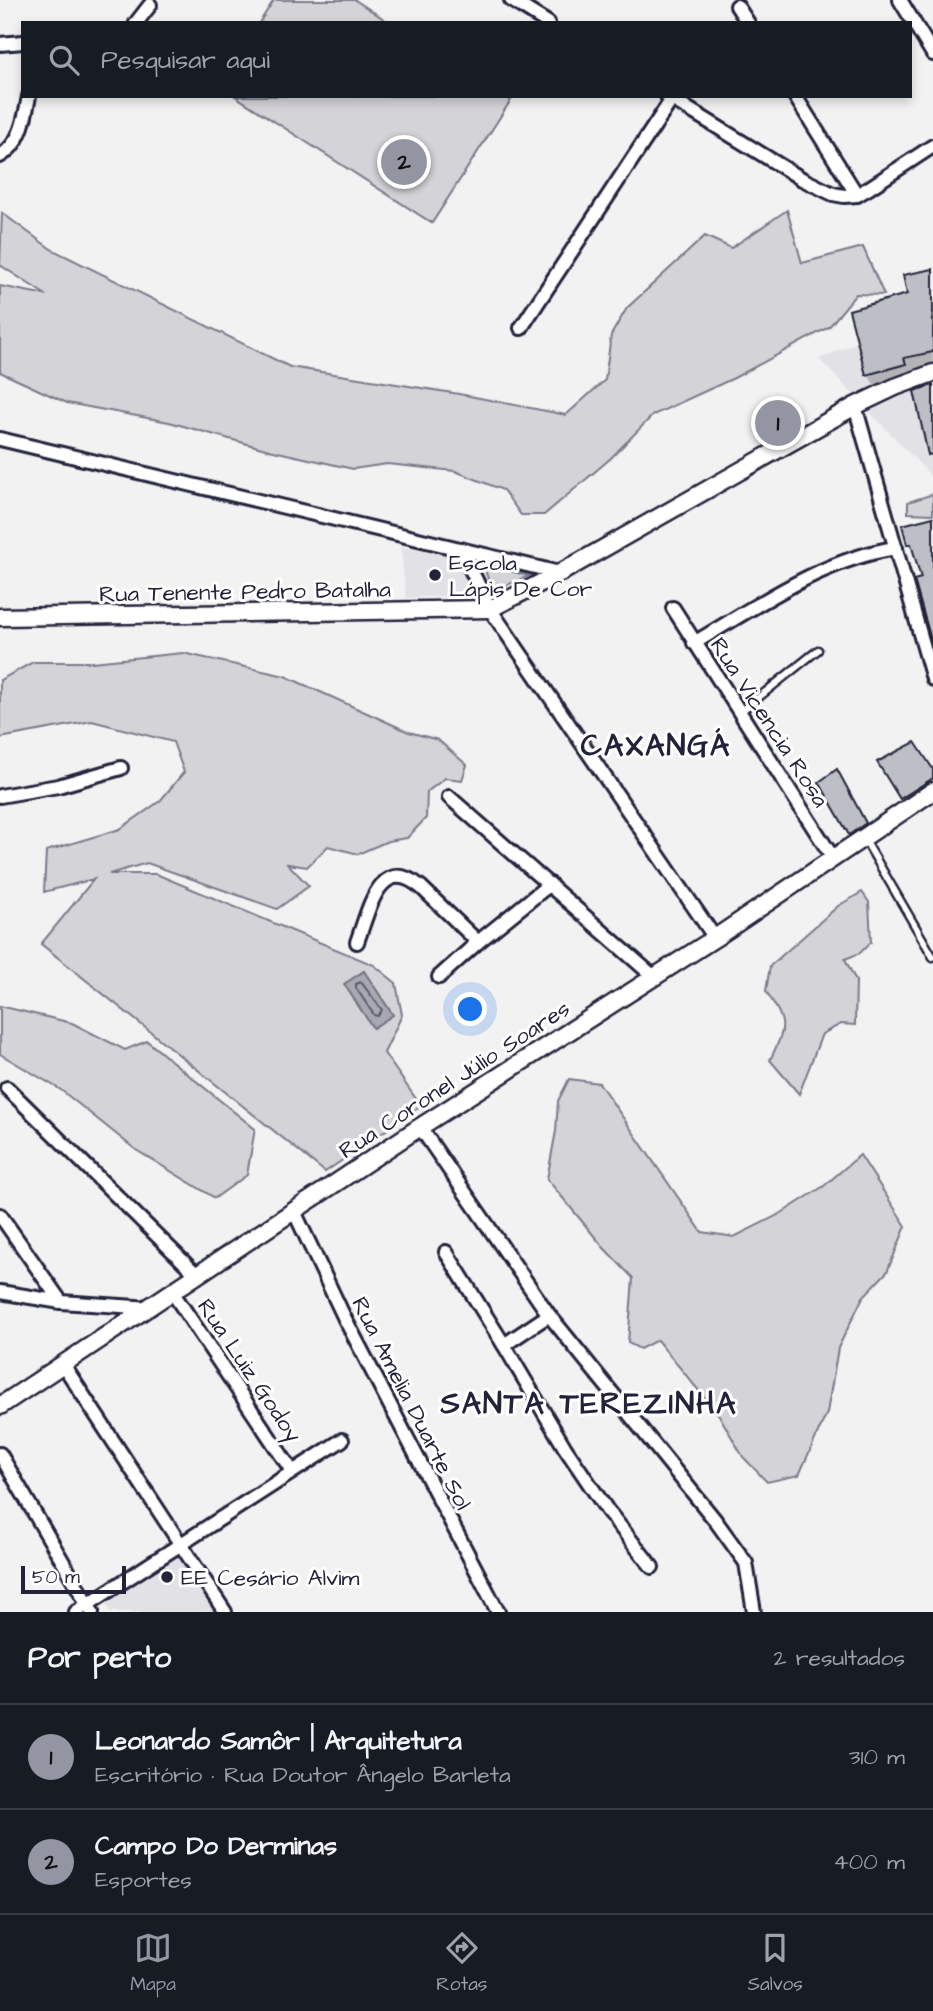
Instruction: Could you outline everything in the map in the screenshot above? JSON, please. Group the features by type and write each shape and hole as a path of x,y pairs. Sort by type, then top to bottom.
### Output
{"street":[{"path":"510,0 545,21"},
{"path":"900,0 933,54"},
{"path":"137,21 147,2"},
{"path":"737,6 747,21"},
{"path":"0,44 21,43"},
{"path":"0,156 16,141 29,98"},
{"path":"521,328 670,98 810,184 833,194 857,195 933,146"},
{"path":"796,98 857,195"},
{"path":"490,609 560,573 855,405 933,373"},
{"path":"855,405 933,679"},
{"path":"0,439 560,573"},
{"path":"694,643 783,591 828,569 856,558 897,548"},
{"path":"461,549 490,609 715,938"},
{"name":"Rua Vicencia Rosa","path":"673,608 833,858"},
{"name":"Rua Tenente Pedro Batalha","path":"0,617 490,609"},
{"path":"0,796 58,786 121,768"},
{"name":"Rua Coronel Júlio Soares","path":"0,1406 420,1127 715,938 933,791"},
{"path":"449,797 653,976"},
{"path":"357,942 373,899 381,886 393,876 401,875 421,887 478,942"},
{"path":"439,977 550,884"},
{"path":"7,1088 198,1276"},
{"path":"420,1127 549,1315 715,1520 746,1563 754,1612"},
{"name":"Rua Amelia Duarte Sol","path":"294,1211 344,1317 498,1612"},
{"path":"0,1215 61,1302"},
{"path":"446,1252 587,1482 652,1567"},
{"path":"0,1292 61,1302 151,1308"},
{"name":"Rua Luiz Godoy","path":"173,1293 292,1471"},
{"path":"504,1345 549,1315"},
{"path":"64,1366 225,1612"},
{"path":"0,1454 85,1609 180,1544 342,1440"}],"lane":[{"path":"739,713 818,650"},
{"path":"864,838 933,957"}],"shaded area":[{"path":"274,0 355,0 387,21 260,21"},
{"path":"238,98 508,98 511,100 432,223"},
{"path":"787,210 802,263 863,247 884,295 856,294 829,327 734,378 653,415 611,458 544,515 521,515 503,490 455,471 387,464 353,469 269,450 169,422 67,403 0,372 0,286 46,295 0,265 2,213 51,249 290,367 459,394 566,415 605,380 611,335 627,308 705,236 731,248"},
{"path":"933,310 933,478 819,359"},
{"path":"933,494 933,514 908,513 908,502"},
{"name":"Escola Lápis De Cor","path":"401,547 461,556 469,595 406,598"},
{"path":"483,564 529,576 492,591"},
{"path":"183,653 285,676 409,732 438,740 467,765 462,780 445,778 427,792 426,818 407,838 388,841 358,854 328,846 307,867 288,864 309,886 277,909 147,863 109,874 156,874 374,965 396,983 402,1015 384,1053 421,1106 325,1172 41,944 94,879 44,892 46,851 120,829 160,801 184,772 173,742 92,721 0,738 0,680 33,662 92,662"},
{"path":"862,892 869,902 871,942 860,953 845,959 856,981 855,1025 841,1024 822,1034 799,1094 770,1060 780,1039 782,1025 778,1011 766,991 770,966 838,906"},
{"path":"0,1006 72,1023 125,1050 147,1041 255,1129 247,1175 215,1198 136,1150 61,1090 0,1054"},
{"path":"569,1079 599,1083 702,1232 734,1237 780,1214 824,1186 860,1155 906,1226 887,1272 863,1297 838,1348 827,1413 799,1475 767,1482 743,1457 719,1415 657,1340 640,1349 628,1343 633,1278 604,1248 547,1179 556,1131 558,1101"},
{"name":"EE Cesário Alvim","path":"178,1554 215,1612 111,1612 104,1600"}],"water":[{"path":"364,971 393,1015 373,1028 344,984"}],"building":[{"path":"933,269 933,352 904,358 906,364 866,375 849,310 907,294 903,275"},
{"path":"933,385 933,454 928,455 914,391"},
{"path":"933,517 932,643 914,580 921,578 902,525"},
{"path":"915,742 933,769 933,778 900,799 877,762"},
{"path":"837,769 866,823 849,835 819,782"}],"place":[{"name":"Campo Do Derminas","path":"404,162"},
{"name":"Leonardo Samôr | Arquitetura","path":"778,423"},
{"name":"Escola Lápis De Cor","path":"435,575"},
{"name":"EE Cesário Alvim","path":"167,1577"}],"district":[{"name":"CAXANGÁ","path":"656,745"},
{"name":"SANTA TEREZINHA","path":"589,1403"}]}
